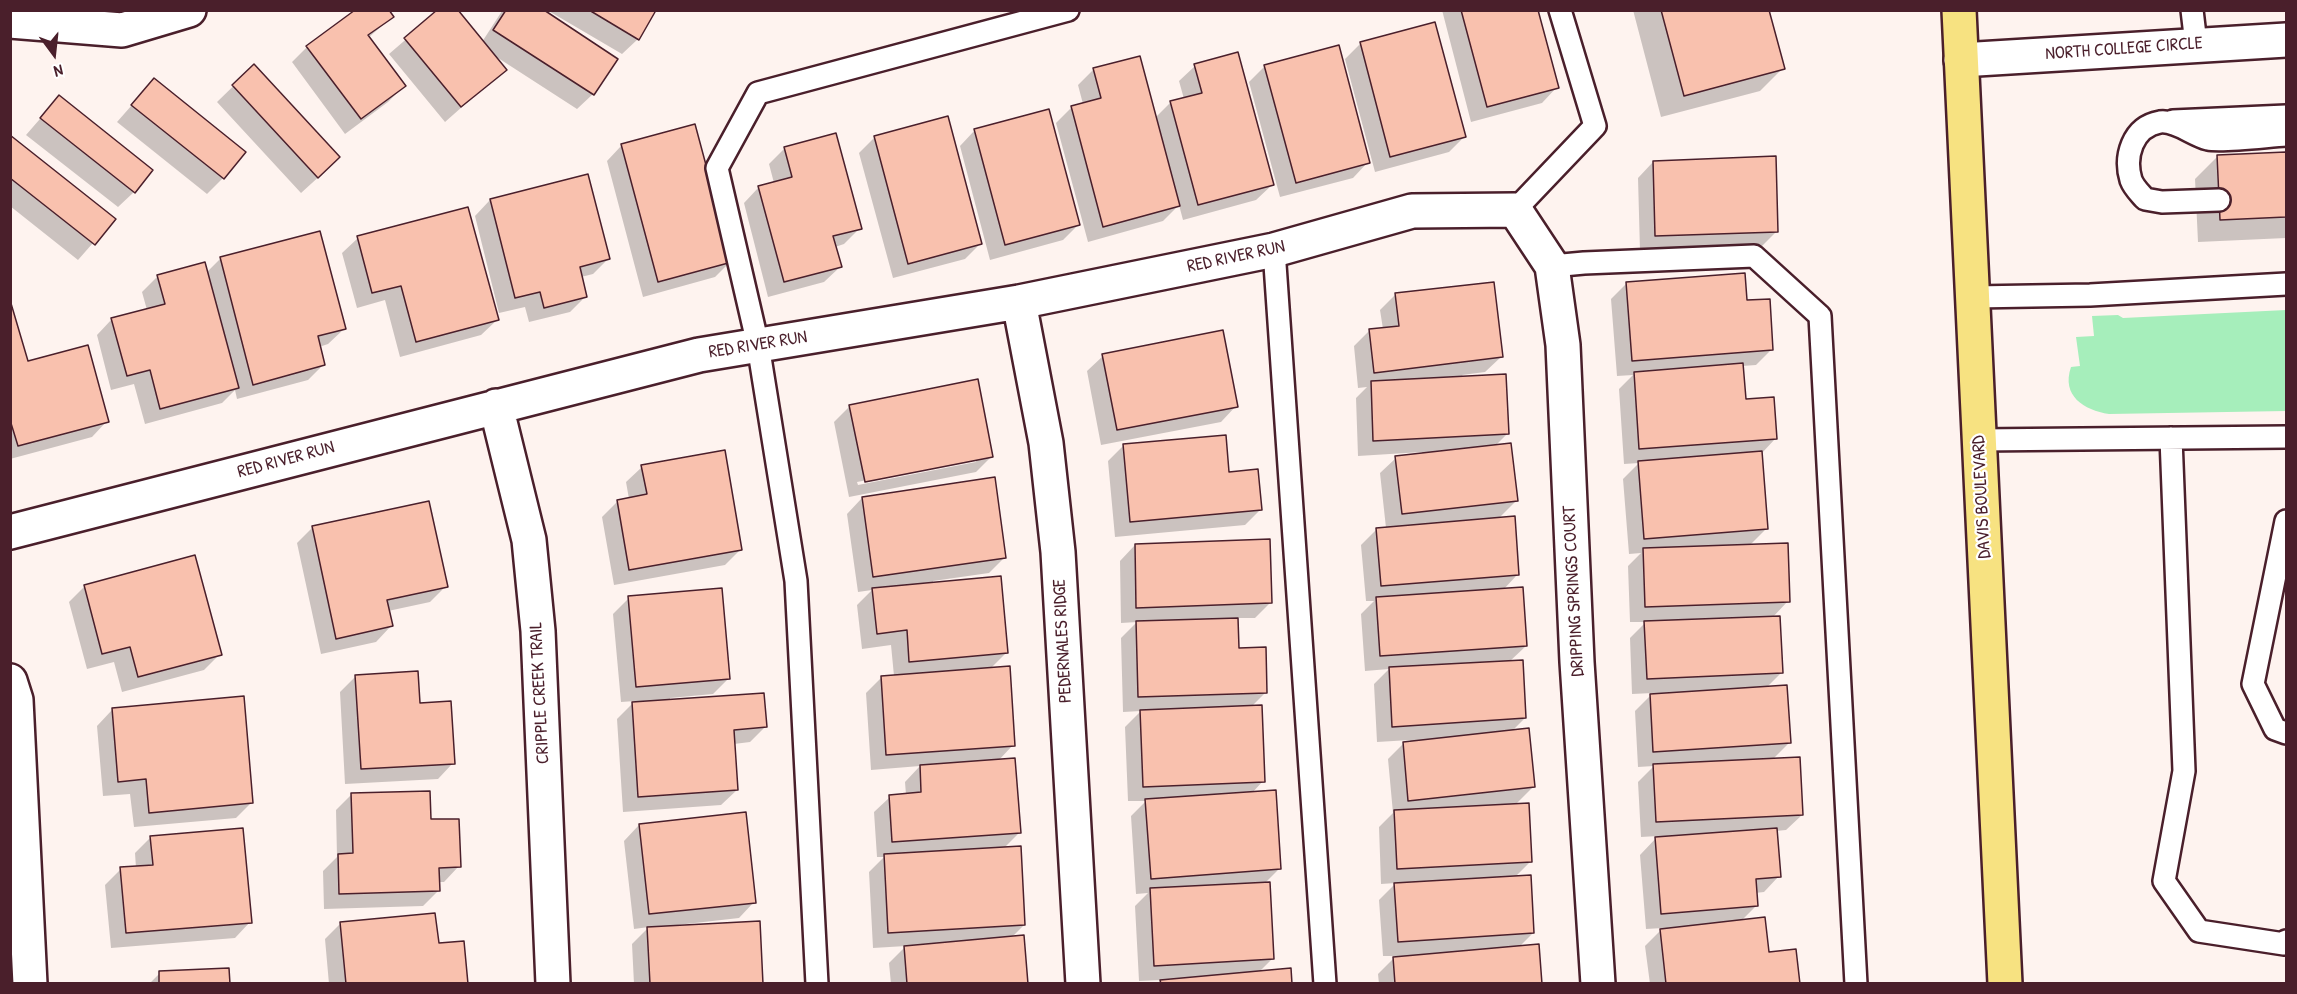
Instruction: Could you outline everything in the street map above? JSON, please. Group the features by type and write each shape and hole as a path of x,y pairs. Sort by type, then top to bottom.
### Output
{"main road":[{"name":"DAVIS BOULEVARD","path":"1959,10 2005,984"}],"street":[{"path":"10,21 122,30 189,10"},
{"name":"NORTH COLLEGE CIRCLE","path":"1961,60 2286,40"},
{"name":"RED RIVER RUN","path":"10,532 699,355 1018,302 1274,250 1412,211 1515,210"},
{"name":"DRIPPING SPRINGS COURT","path":"1515,210 1552,266 1563,345 1577,662 1598,984"},
{"name":"PEDERNALES RIDGE","path":"1018,302 1046,442 1058,552 1083,984"},
{"name":"CRIPPLE CREEK TRAIL","path":"496,406 530,551 538,631 553,984"},
{"path":"10,681 16,700 30,984"}],"lane":[{"path":"817,984 796,580 758,345 717,168 758,93 1068,10"},
{"path":"1515,210 1595,126 1560,10"},
{"path":"2192,10 2196,44"},
{"path":"2219,200 2162,202 2145,199 2132,182 2128,164 2131,144 2146,128 2157,123 2286,116"},
{"path":"2169,122 2209,139 2286,135"},
{"path":"1274,250 1325,984"},
{"path":"1552,266 1754,256 1820,316 1856,984"},
{"path":"1974,297 2090,295 2286,284"},
{"path":"1979,440 2286,437"},
{"path":"2171,438 2184,771 2164,881 2199,931 2284,944 2286,941"},
{"path":"2286,521 2253,684 2275,729 2286,733"}],"green space":[{"path":"2286,310 2286,411 2109,414 2083,405 2072,394 2069,386 2071,367 2080,366 2076,337 2094,336 2092,316 2118,315 2123,318"}],"building":[{"path":"355,10 389,10 394,17 368,35 406,86 361,119 306,46"},
{"path":"437,10 458,10 507,70 461,107 404,38"},
{"path":"506,10 544,10 618,59 594,95 493,30"},
{"path":"589,10 653,10 655,12 639,40"},
{"path":"1461,10 1538,10 1559,88 1487,107"},
{"path":"1661,10 1769,10 1785,69 1684,96"},
{"path":"1435,22 1466,137 1390,157 1360,42"},
{"path":"1339,45 1370,163 1296,183 1264,65"},
{"path":"1238,52 1274,185 1198,205 1170,101 1202,93 1194,64"},
{"path":"1140,56 1180,206 1103,227 1071,106 1101,98 1093,68"},
{"path":"254,64 340,157 318,178 232,85"},
{"path":"154,78 246,152 224,179 131,105"},
{"path":"59,95 153,170 135,193 40,118"},
{"path":"1049,109 1080,225 1005,245 974,129"},
{"path":"948,116 982,244 908,264 874,136"},
{"path":"695,124 732,262 658,282 621,144"},
{"path":"836,133 862,229 833,236 842,267 784,282 758,186 792,177 784,147"},
{"path":"10,135 116,219 95,245 10,178"},
{"path":"2286,152 2286,217 2220,220 2217,155"},
{"path":"1776,156 1778,232 1655,236 1653,161"},
{"path":"588,174 610,259 580,267 587,297 544,308 540,292 515,298 490,199"},
{"path":"468,207 499,320 416,342 401,286 372,293 357,236"},
{"path":"320,231 346,329 318,336 325,365 253,385 220,257"},
{"path":"205,262 239,388 160,409 150,370 127,376 111,318 165,304 157,275"},
{"path":"1745,273 1747,300 1770,299 1773,350 1632,361 1626,282"},
{"path":"1494,282 1503,357 1374,373 1369,329 1399,326 1395,293"},
{"path":"10,300 28,361 88,345 109,422 18,446 10,420"},
{"path":"1223,330 1238,407 1117,430 1102,354"},
{"path":"1743,363 1746,399 1774,397 1777,439 1639,449 1634,372"},
{"path":"1506,374 1509,434 1373,441 1371,381"},
{"path":"978,379 993,457 865,482 849,405"},
{"path":"1226,435 1229,472 1258,469 1262,510 1130,522 1123,444"},
{"path":"1511,443 1518,501 1402,514 1395,456"},
{"path":"725,450 742,550 629,570 617,500 647,494 641,465"},
{"path":"1762,451 1768,529 1644,539 1638,461"},
{"path":"995,477 1006,558 873,577 862,497"},
{"path":"429,501 448,587 387,600 393,626 336,639 312,526"},
{"path":"1515,516 1519,575 1381,586 1376,528"},
{"path":"1270,539 1272,603 1136,608 1135,544"},
{"path":"1788,543 1790,602 1645,607 1643,548"},
{"path":"195,555 222,655 138,677 130,647 102,654 84,585"},
{"path":"1001,576 1008,653 909,662 907,630 877,634 872,588"},
{"path":"1523,587 1527,646 1380,656 1376,597"},
{"path":"722,588 730,679 636,687 628,596"},
{"path":"1780,616 1783,673 1647,679 1644,621"},
{"path":"1238,618 1239,648 1266,647 1267,693 1138,697 1136,621"},
{"path":"1523,660 1526,718 1392,727 1389,667"},
{"path":"1010,666 1015,746 886,755 881,676"},
{"path":"418,671 420,703 451,701 455,764 361,769 355,675"},
{"path":"1787,685 1791,743 1653,752 1650,694"},
{"path":"764,693 767,727 734,730 738,790 638,797 632,702"},
{"path":"244,696 253,803 149,813 146,779 118,782 112,708"},
{"path":"1262,705 1265,782 1143,787 1140,710"},
{"path":"1529,728 1535,787 1408,801 1403,742"},
{"path":"1800,757 1803,815 1656,822 1653,764"},
{"path":"1015,758 1021,833 892,842 889,795 921,792 920,765"},
{"path":"1276,790 1281,869 1151,879 1145,799"},
{"path":"430,791 431,819 459,819 461,867 439,868 440,891 339,894 338,854 353,853 351,793"},
{"path":"1529,803 1532,862 1397,869 1394,810"},
{"path":"746,812 756,903 649,914 639,824"},
{"path":"243,828 252,923 126,933 120,867 153,865 150,836"},
{"path":"1777,828 1781,877 1756,879 1758,906 1661,914 1655,837"},
{"path":"1021,846 1025,925 888,933 884,854"},
{"path":"1531,875 1534,933 1398,942 1394,883"},
{"path":"1270,882 1274,959 1154,966 1150,888"},
{"path":"435,913 439,943 464,941 468,984 346,984 340,922"},
{"path":"1765,917 1769,952 1796,949 1800,984 1666,984 1660,929"},
{"path":"760,921 763,984 650,984 647,927"},
{"path":"1024,935 1028,984 907,984 904,946"},
{"path":"1539,944 1542,984 1395,984 1393,957"},
{"path":"229,968 230,984 159,984 159,971"},
{"path":"1291,968 1292,984 1161,984 1160,980"}]}
